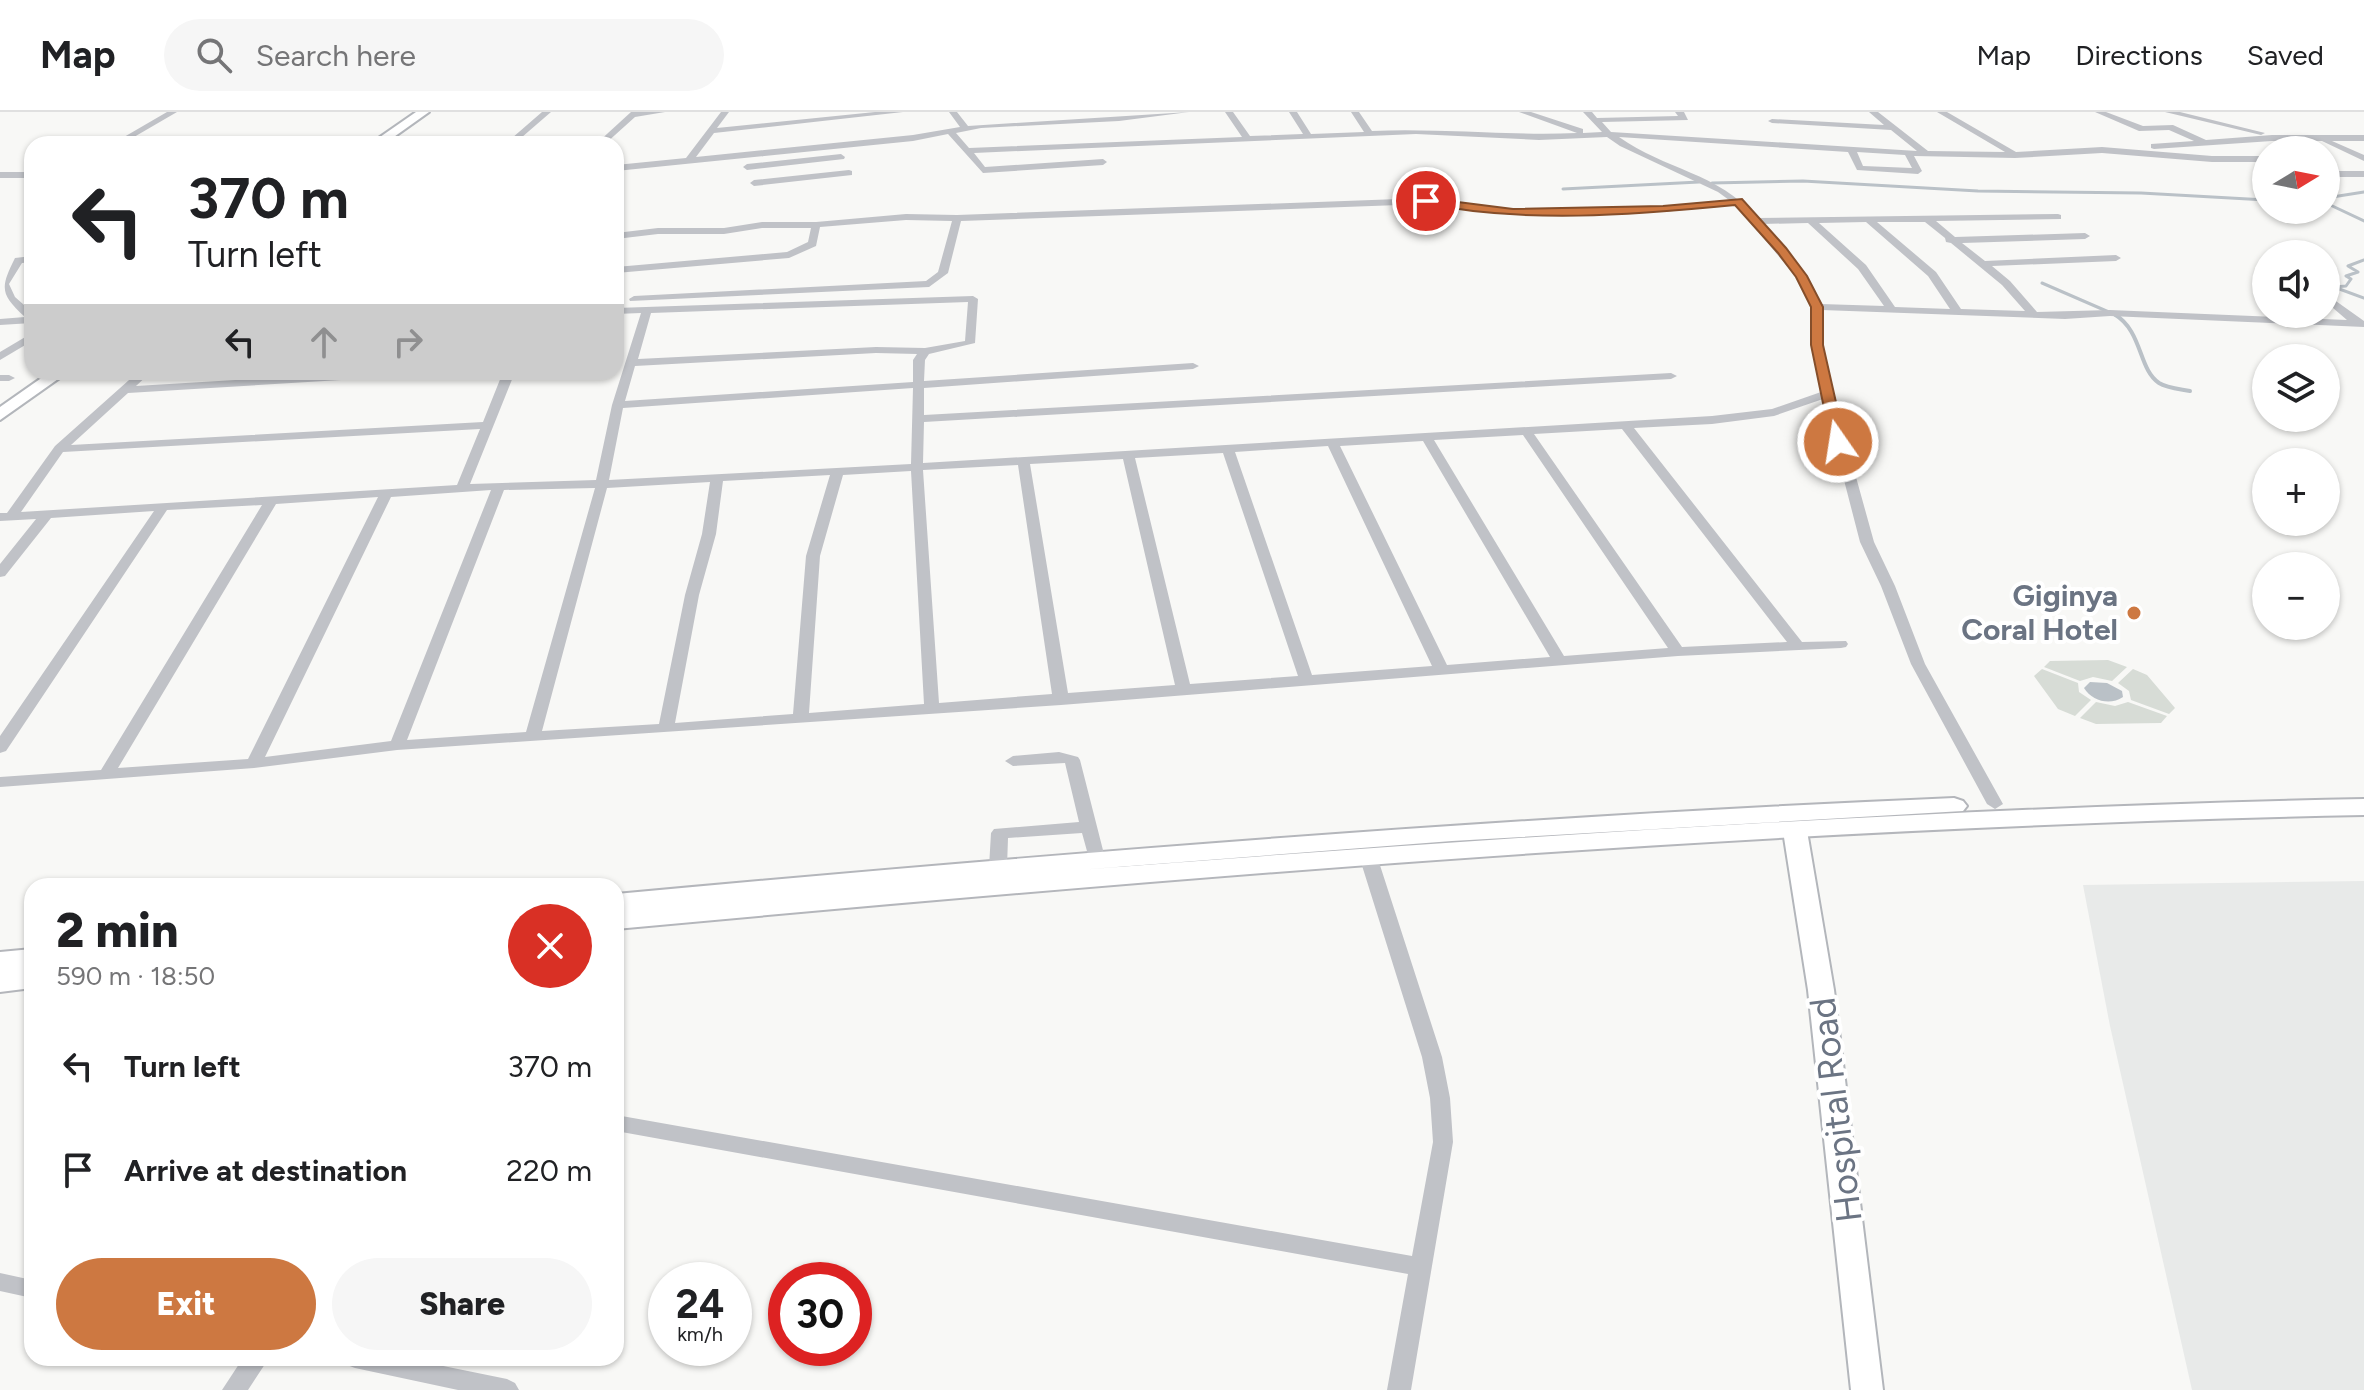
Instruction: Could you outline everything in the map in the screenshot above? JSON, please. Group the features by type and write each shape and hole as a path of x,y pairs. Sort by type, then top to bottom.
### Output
{"main road":[{"path":"388,136 423,112"},
{"path":"400,136 435,112"},
{"path":"0,404 34,380"},
{"path":"0,415 49,380"},
{"path":"624,902 1096,858 1785,812 2111,797 2364,792"},
{"path":"624,919 1042,881 1368,856 2124,812 2364,807"},
{"name":"Hospital Road","path":"1795,831 1821,990 1867,1390"},
{"path":"0,962 24,960"},
{"path":"0,982 24,979"}],"street":[{"path":"130,136 173,112"},
{"path":"518,136 547,112"},
{"path":"609,136 634,114 661,112"},
{"path":"688,162 725,112"},
{"path":"711,131 899,112"},
{"path":"953,112 966,129"},
{"path":"624,167 787,151 981,126 1119,119 1185,112"},
{"path":"1229,112 1248,139"},
{"path":"1293,112 1308,136"},
{"path":"1355,112 1368,132"},
{"path":"1523,112 1623,144 1721,190 1738,202 1801,276 1817,307 1817,345 1827,394 1867,542 1888,586 1918,664 1995,804"},
{"path":"1591,116 1685,118 1679,112"},
{"path":"1759,112 1784,131 1795,146"},
{"path":"1873,112 1926,154"},
{"path":"1941,112 2026,164"},
{"path":"2099,112 2142,129 2170,127 2204,142"},
{"path":"2169,112 2273,136"},
{"path":"981,126 1015,113"},
{"path":"1169,114 1180,142"},
{"path":"1591,116 1623,144"},
{"path":"1119,119 1124,146"},
{"path":"1772,121 1895,128"},
{"path":"1059,123 1068,140 1066,149"},
{"path":"2242,139 2250,130"},
{"path":"951,132 983,170 1103,162"},
{"path":"967,151 1066,149 1368,132 1506,139 1609,134 1926,154 2015,155 2252,139"},
{"path":"2340,138 2364,138"},
{"path":"2242,139 2252,144"},
{"path":"2187,143 2212,159"},
{"path":"2340,147 2364,158"},
{"path":"1852,150 1862,172 1918,171 1908,153"},
{"path":"2102,150 2252,159"},
{"path":"787,151 805,181"},
{"path":"747,167 841,157"},
{"path":"754,183 805,181 849,173"},
{"path":"2340,174 2364,174"},
{"path":"0,175 24,175"},
{"path":"624,235 906,217 957,218 1426,201 1513,212 1663,209 1738,202"},
{"path":"1755,221 2058,217"},
{"path":"624,300 929,284 943,273 957,218"},
{"path":"1926,218 1949,240 2006,283 2033,314"},
{"path":"1869,220 1932,274 1958,312"},
{"path":"1811,221 1862,267 1892,310"},
{"path":"624,269 798,253 813,244 816,225"},
{"path":"1949,240 2085,236"},
{"path":"1980,264 2116,258"},
{"path":"24,260 19,260 4,284 6,293 24,311"},
{"path":"2041,261 2056,274"},
{"path":"624,311 973,299 970,343 925,351 876,350 631,363"},
{"path":"1817,307 2033,314 2110,313 2361,324"},
{"path":"2340,308 2361,324"},
{"path":"533,737 602,484 618,405 647,310"},
{"path":"0,322 24,319"},
{"path":"0,357 24,341"},
{"path":"925,351 919,360 917,467 932,709"},
{"path":"618,405 1193,366"},
{"path":"918,419 1671,376"},
{"path":"6,517 59,449 135,380"},
{"path":"122,390 290,380"},
{"path":"462,488 506,380"},
{"path":"6,517 462,488 717,478 1712,420 1774,412 1827,394"},
{"path":"1624,424 1797,645"},
{"path":"59,449 486,425"},
{"path":"1526,431 1678,652"},
{"path":"1427,438 1560,661"},
{"path":"1333,443 1442,671"},
{"path":"1227,447 1307,681"},
{"path":"1128,453 1184,689"},
{"path":"1023,459 1061,700"},
{"path":"801,717 813,556 838,471"},
{"path":"666,728 692,595 709,534 717,478"},
{"path":"397,745 499,486"},
{"path":"254,763 386,494"},
{"path":"106,774 272,499"},
{"path":"0,748 164,506"},
{"path":"0,573 46,515"},
{"path":"0,782 254,763 397,745 1061,700 1678,652 1841,644"},
{"path":"1013,761 1059,757 1072,760 1096,858"},
{"path":"998,867 1000,833 1089,827"},
{"path":"1368,856 1419,1008 1440,1098 1443,1142 1399,1390"},
{"path":"624,1124 1421,1267"},
{"path":"0,1282 24,1287"},
{"path":"234,1390 251,1366"},
{"path":"393,1366 507,1390"}],"shaded area":[{"path":"2108,660 2127,667 2112,681 2093,677 2080,681 2044,667 2050,661"},
{"path":"2042,669 2078,683 2079,692 2091,700 2075,716 2058,709 2034,676"},
{"path":"2133,669 2147,675 2175,708 2169,714 2131,700 2129,691 2118,683"},
{"path":"2090,682 2107,683 2122,691 2123,697 2107,702 2096,699 2084,688"},
{"path":"2096,702 2115,706 2128,702 2167,716 2161,723 2096,724 2080,718"},
{"path":"2364,881 2364,1390 2192,1390 2110,1026 2083,885"}],"waterway":[{"path":"1712,183 1803,181 1978,191 2141,193 2252,199"},
{"path":"1563,189 1699,182"},
{"path":"2340,196 2364,192"},
{"path":"2340,210 2364,221"},
{"path":"2364,260 2348,266 2358,272 2346,276 2351,279 2346,286 2334,287 2364,298"},
{"path":"2042,283 2115,315"},
{"path":"2115,315 2130,330 2152,377 2166,386 2190,391"}],"place":[{"name":"Giginya Coral Hotel","path":"2134,613"}],"route":[{"path":"1426,201 1513,212 1663,209 1738,202 1801,276 1817,307 1817,345 1838,442"}]}
